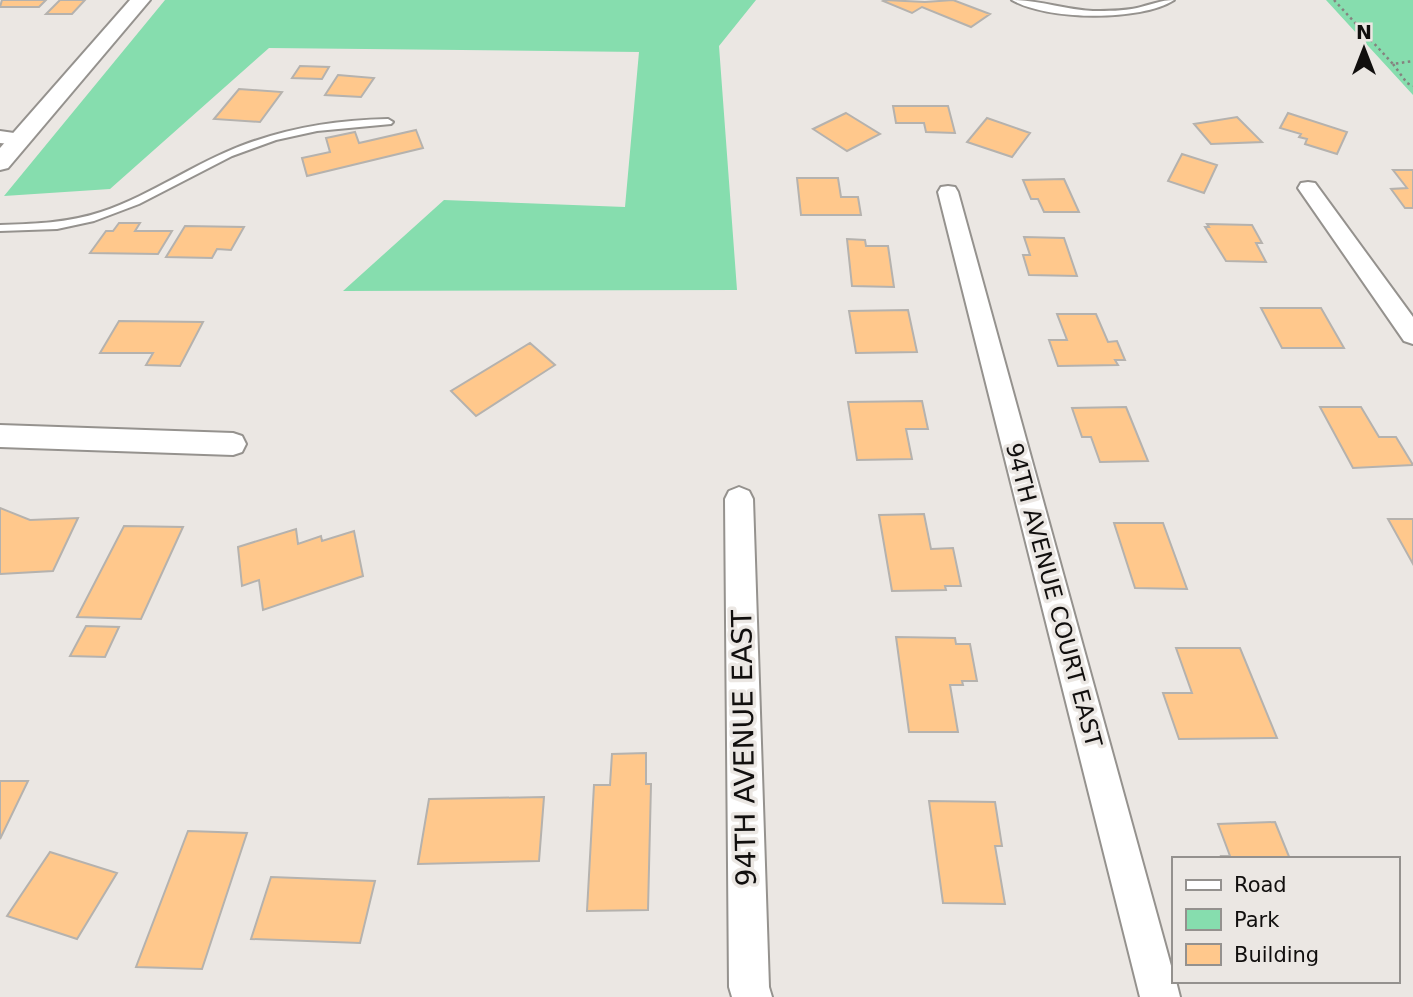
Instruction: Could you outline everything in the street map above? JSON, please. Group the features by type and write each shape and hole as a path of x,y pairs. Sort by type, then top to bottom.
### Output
{"street":[{"path":"0,163 10,138 139,0"},
{"path":"1308,188 1413,335"},
{"name":"94TH AVENUE COURT EAST","path":"948,192 1160,997"},
{"path":"0,436 233,444"},
{"name":"94TH AVENUE EAST","path":"740,499 752,997"}],"lane":[{"path":"1016,0 1093,14 1132,10 1170,0"},
{"path":"0,228 52,227 92,218 134,203 234,152 284,133 336,123 388,122"}],"path":[{"path":"1334,0 1407,83 1413,86"},
{"path":"1393,64 1413,61"}],"green space":[{"path":"165,0 756,0 719,46 737,290 343,291 444,200 625,207 639,52 269,48 110,189 4,196"},
{"path":"1326,0 1413,0 1413,95"}],"building":[{"path":"2,0 46,0 39,7 0,7"},
{"path":"60,0 85,0 72,14 46,14"},
{"path":"953,0 990,14 971,27 922,7 912,13 883,1"},
{"path":"300,66 329,67 322,79 292,78"},
{"path":"338,75 374,78 361,97 325,95"},
{"path":"239,89 282,92 260,122 214,119"},
{"path":"893,106 948,106 955,133 926,132 924,123 896,123"},
{"path":"846,113 880,134 847,151 813,129"},
{"path":"1288,113 1347,132 1337,154 1305,144 1307,139 1299,137 1301,134 1280,128"},
{"path":"1237,117 1262,142 1211,144 1194,124"},
{"path":"987,118 1030,133 1012,157 967,142"},
{"path":"416,130 423,148 307,176 302,158 330,152 326,138 355,132 359,143"},
{"path":"1182,154 1217,165 1204,193 1168,181"},
{"path":"1393,170 1413,170 1413,208 1405,208 1391,189 1407,188"},
{"path":"797,178 838,178 841,197 858,197 861,215 801,215"},
{"path":"1064,179 1079,212 1044,212 1038,199 1031,199 1023,180"},
{"path":"119,223 140,223 135,231 172,231 158,254 90,253 106,231 113,231"},
{"path":"1207,224 1252,225 1262,243 1256,243 1266,262 1226,261 1205,227 1209,227"},
{"path":"185,226 244,227 231,250 217,249 212,258 166,257"},
{"path":"1024,237 1064,238 1077,276 1029,275 1023,255 1030,255"},
{"path":"847,239 865,240 866,246 888,246 894,287 852,286"},
{"path":"1261,308 1321,308 1344,348 1282,348"},
{"path":"908,310 917,352 856,353 849,311"},
{"path":"1057,314 1096,314 1108,342 1117,341 1125,360 1115,360 1118,365 1058,366 1049,340 1067,340"},
{"path":"119,321 203,322 180,366 146,365 153,353 100,353"},
{"path":"530,343 555,365 476,416 451,391"},
{"path":"922,401 928,429 906,429 912,459 857,460 848,402"},
{"path":"1126,407 1148,461 1100,462 1091,437 1082,437 1072,408"},
{"path":"1320,407 1361,407 1379,437 1396,437 1413,465 1353,468"},
{"path":"0,508 30,520 78,518 53,571 0,574"},
{"path":"924,514 931,549 953,548 961,586 945,586 946,590 892,591 879,515"},
{"path":"1388,519 1413,519 1413,564"},
{"path":"1114,523 1163,523 1187,589 1135,588"},
{"path":"124,526 183,527 141,619 77,617"},
{"path":"296,529 298,544 321,536 322,541 354,531 363,576 263,610 259,580 242,586 238,547"},
{"path":"86,626 119,627 105,657 70,656"},
{"path":"896,637 955,638 956,644 970,644 977,681 962,681 963,685 950,685 958,732 909,732"},
{"path":"1176,648 1240,648 1277,738 1179,739 1163,693 1192,693"},
{"path":"646,753 646,784 651,784 648,910 587,911 594,785 610,785 612,754"},
{"path":"0,781 28,781 0,839"},
{"path":"544,797 539,861 418,864 429,799"},
{"path":"929,801 995,802 1002,846 995,846 1005,904 943,903"},
{"path":"1275,822 1289,857 1221,857 1230,856 1218,824"},
{"path":"188,831 247,833 202,969 136,967"},
{"path":"50,852 117,873 77,939 7,916"},
{"path":"271,877 375,881 360,943 251,939"}]}
